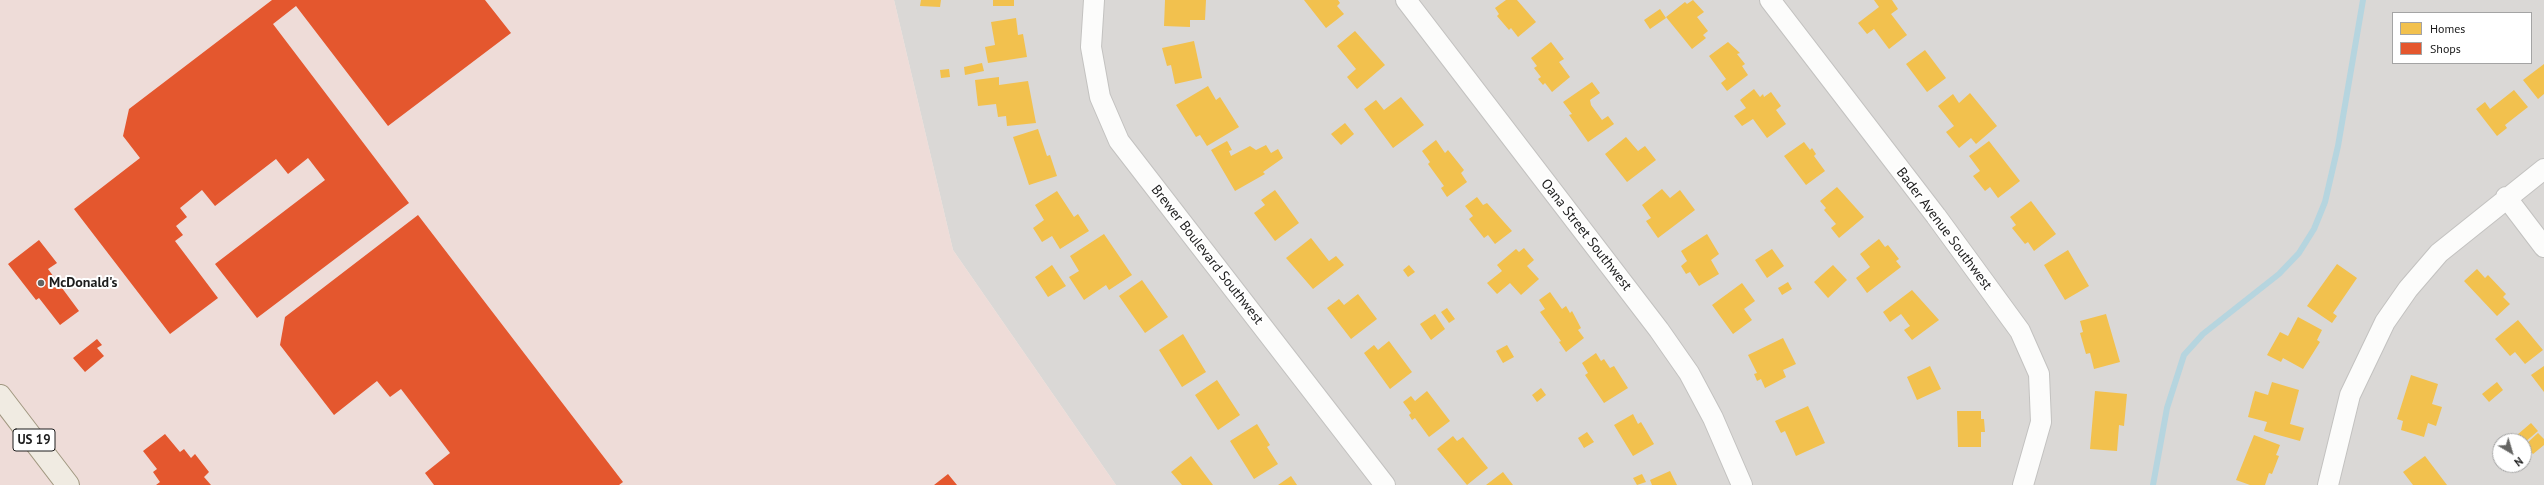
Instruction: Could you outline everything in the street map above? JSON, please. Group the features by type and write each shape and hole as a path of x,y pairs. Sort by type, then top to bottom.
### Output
{"main road":[{"name":"US 19","path":"0,396 68,485"}],"street":[{"name":"Brewer Boulevard Southwest","path":"1094,0 1091,47 1100,97 1119,141 1385,485"},
{"name":"Oana Street Southwest","path":"1406,0 1659,330 1689,373 1713,418 1742,485"},
{"name":"Bader Avenue Southwest","path":"1770,0 1936,216 2020,331 2038,374 2041,422 2023,485"},
{"path":"2328,485 2350,395 2385,322 2408,289 2439,253 2506,197 2544,168"},
{"path":"2506,197 2544,247"}],"shaded area":[{"path":"0,0 894,0 953,250 1116,485 0,485"},
{"path":"894,0 2544,0 2544,485 1116,485 953,250"}],"building: Homes":[{"path":"921,0 941,0 940,7 920,6"},
{"path":"993,0 1014,0 1014,6 993,6"},
{"path":"1165,0 1206,0 1205,20 1190,20 1190,27 1164,26"},
{"path":"1304,0 1338,0 1340,3 1337,6 1344,14 1326,28"},
{"path":"1506,0 1517,0 1536,22 1518,37 1511,28 1509,30 1497,16 1499,14 1495,8"},
{"path":"1693,0 1704,12 1697,17 1708,31 1703,35 1706,38 1692,49 1666,17 1685,2 1687,4"},
{"path":"1874,0 1892,0 1898,9 1891,14 1907,35 1889,49 1874,29 1867,34 1858,23 1879,7"},
{"path":"1660,9 1666,18 1650,29 1644,20"},
{"path":"1016,18 1018,35 1023,34 1027,57 988,63 985,47 995,45 991,22"},
{"path":"1355,31 1385,65 1357,89 1347,77 1356,69 1337,46"},
{"path":"1194,41 1202,78 1175,84 1171,65 1167,66 1162,48"},
{"path":"1551,42 1564,59 1559,62 1570,77 1552,92 1545,83 1543,85 1538,79 1541,77 1534,68 1537,66 1531,58"},
{"path":"1728,42 1740,53 1737,54 1745,64 1742,66 1748,75 1727,91 1721,83 1726,79 1709,56"},
{"path":"1925,50 1946,78 1927,92 1906,64"},
{"path":"982,63 984,71 965,75 964,67"},
{"path":"2544,64 2544,94 2538,99 2523,80"},
{"path":"949,69 950,77 941,78 940,70"},
{"path":"999,77 999,85 1028,81 1036,123 1007,126 1006,116 998,117 996,104 978,106 975,80"},
{"path":"1592,82 1600,93 1590,100 1591,105 1602,120 1608,116 1614,124 1588,142 1569,115 1572,114 1563,102"},
{"path":"1208,86 1216,100 1220,97 1239,127 1207,146 1200,135 1196,137 1176,105"},
{"path":"1754,89 1760,97 1763,94 1764,97 1771,92 1781,106 1776,110 1786,124 1767,138 1753,119 1742,126 1734,116 1746,108 1740,100"},
{"path":"2514,90 2528,107 2505,125 2507,128 2497,136 2476,109 2485,102 2490,109"},
{"path":"1970,93 1997,126 1976,144 1971,138 1959,148 1946,132 1954,126 1938,106 1953,94 1959,103"},
{"path":"1401,97 1424,125 1393,148 1364,109 1376,100 1384,110"},
{"path":"1345,123 1354,134 1341,145 1331,134"},
{"path":"1038,129 1047,156 1050,155 1057,176 1029,185 1013,137"},
{"path":"1626,137 1638,151 1645,146 1656,160 1627,182 1605,154"},
{"path":"1436,140 1445,153 1448,150 1464,170 1461,173 1467,182 1447,197 1441,188 1444,186 1428,164 1430,162 1422,151"},
{"path":"1227,141 1232,150 1229,151 1231,156 1250,146 1256,150 1266,145 1271,153 1278,149 1283,158 1263,172 1265,174 1235,191 1211,150"},
{"path":"1989,141 2020,181 1998,198 1990,187 1985,191 1973,176 1980,171 1969,156"},
{"path":"1804,142 1810,150 1812,148 1816,154 1814,156 1825,171 1806,185 1784,156"},
{"path":"1837,187 1864,217 1839,238 1831,228 1836,224 1824,210 1826,208 1820,201"},
{"path":"1662,189 1670,198 1680,190 1695,210 1658,238 1646,221 1651,218 1642,205"},
{"path":"1275,190 1299,223 1275,241 1254,213 1265,205 1261,200"},
{"path":"1057,191 1074,217 1078,214 1089,231 1060,249 1052,236 1042,242 1033,228 1044,220 1035,205"},
{"path":"1477,197 1483,205 1487,203 1512,231 1495,244 1488,235 1484,238 1469,219 1473,216 1465,206"},
{"path":"2031,201 2056,234 2034,251 2028,242 2025,244 2012,228 2016,225 2010,217"},
{"path":"1104,234 1132,275 1109,290 1106,285 1084,300 1069,277 1079,271 1070,256"},
{"path":"1707,234 1719,254 1711,260 1719,274 1699,286 1690,272 1686,274 1681,266 1687,261 1681,251"},
{"path":"1311,238 1329,261 1336,256 1344,265 1313,289 1286,258"},
{"path":"1879,239 1885,247 1888,245 1899,259 1896,261 1901,267 1867,293 1856,278 1870,267 1860,254"},
{"path":"1524,248 1534,260 1527,266 1539,279 1521,295 1510,283 1497,294 1487,283 1502,271 1497,265 1516,249 1519,252"},
{"path":"1772,249 1784,266 1767,278 1755,260"},
{"path":"2068,250 2089,286 2065,300 2044,265"},
{"path":"2337,264 2357,278 2333,313 2337,316 2332,323 2307,306"},
{"path":"1052,265 1066,286 1048,297 1035,277"},
{"path":"1409,265 1415,272 1408,277 1403,270"},
{"path":"1833,265 1847,280 1828,298 1814,282"},
{"path":"2477,269 2485,278 2488,275 2506,294 2503,297 2510,304 2497,316 2464,281"},
{"path":"1142,280 1168,317 1145,333 1119,296"},
{"path":"1788,282 1792,289 1782,295 1778,288"},
{"path":"1742,283 1755,301 1744,309 1752,320 1733,334 1712,305"},
{"path":"1912,290 1939,320 1912,340 1904,330 1910,326 1901,314 1890,322 1883,312"},
{"path":"1550,292 1562,309 1566,306 1570,313 1572,311 1581,328 1578,330 1584,338 1566,352 1559,342 1561,341 1540,312 1545,309 1539,300"},
{"path":"1358,294 1377,319 1351,339 1327,308 1339,299 1344,305"},
{"path":"1447,308 1455,319 1449,323 1441,312"},
{"path":"1435,314 1445,329 1431,340 1420,324"},
{"path":"2106,314 2120,362 2094,369 2090,353 2086,354 2080,333 2083,332 2080,321"},
{"path":"2298,317 2322,330 2317,340 2320,342 2303,369 2283,358 2281,362 2267,355 2280,332 2288,336"},
{"path":"2518,320 2543,350 2525,364 2515,352 2510,356 2495,339"},
{"path":"1183,334 1206,372 1182,387 1159,350"},
{"path":"1783,338 1796,364 1783,370 1786,377 1765,388 1761,379 1757,381 1754,374 1757,373 1748,355"},
{"path":"1389,341 1412,372 1390,389 1364,353 1374,345 1378,350"},
{"path":"1507,345 1514,357 1503,363 1496,351"},
{"path":"1596,353 1601,361 1604,359 1610,368 1614,366 1628,388 1604,403 1585,375 1588,373 1582,363"},
{"path":"1930,366 1941,389 1917,400 1907,377"},
{"path":"2544,366 2544,392 2531,375"},
{"path":"2411,375 2438,384 2432,404 2442,407 2436,426 2428,423 2424,437 2401,430 2403,421 2397,419"},
{"path":"1217,380 1240,415 1218,430 1195,395"},
{"path":"2272,382 2299,390 2290,424 2304,428 2300,441 2264,431 2267,422 2248,417 2255,391 2268,395"},
{"path":"2497,382 2503,390 2489,402 2482,394"},
{"path":"1541,388 1546,395 1537,402 1532,395"},
{"path":"1427,391 1450,421 1429,437 1415,418 1412,420 1409,415 1411,413 1403,402 1411,396 1415,401"},
{"path":"2095,391 2127,394 2124,426 2119,425 2117,451 2090,449"},
{"path":"1808,406 1825,443 1796,456 1785,431 1781,433 1775,421"},
{"path":"1957,411 1981,411 1981,419 1984,419 1985,432 1981,432 1981,447 1958,447"},
{"path":"1633,414 1638,424 1641,422 1654,444 1633,456 1614,425"},
{"path":"2531,423 2538,431 2532,436 2532,433 2519,433"},
{"path":"1257,424 1270,445 1267,447 1278,464 1254,479 1230,441"},
{"path":"1587,432 1594,442 1584,448 1578,438"},
{"path":"2538,433 2544,439 2544,445 2533,454 2532,453 2532,439"},
{"path":"2254,435 2280,445 2276,455 2279,456 2272,474 2269,473 2265,485 2250,485 2236,480"},
{"path":"1453,436 1457,441 1463,437 1488,468 1467,485 1437,449"},
{"path":"1191,456 1213,485 1182,485 1171,472"},
{"path":"2425,456 2447,485 2413,485 2403,472"},
{"path":"1670,471 1677,485 1652,485 1650,480"},
{"path":"1503,472 1513,485 1486,485"},
{"path":"1642,474 1646,482 1637,485 1633,478"},
{"path":"1291,476 1297,485 1278,485"}],"building: Shops":[{"path":"272,0 485,0 511,33 388,126 296,6 273,24 409,203 257,318 215,264 325,180 308,158 288,174 276,159 215,206 202,190 180,208 187,217 176,226 183,235 175,241 218,298 170,334 74,209 140,158 123,136 129,109"},
{"path":"418,215 623,482 619,485 434,485 425,473 450,453 401,389 390,397 377,381 334,415 280,345 285,317"},
{"name":"McDonald's","path":"39,240 57,263 48,269 79,311 60,325 39,298 36,300 8,264"},
{"path":"97,339 102,345 97,348 104,356 85,372 73,358"},
{"path":"165,434 180,452 184,449 191,458 195,454 209,472 204,477 211,485 156,485 160,482 153,472 157,469 143,451"},
{"path":"948,474 957,485 934,485"}],"waterway":[{"path":"2153,485 2167,408 2184,355 2203,334 2279,274 2299,253 2314,229 2325,202 2338,146 2363,0"}],"place":[{"name":"McDonald's","path":"41,283"}]}
